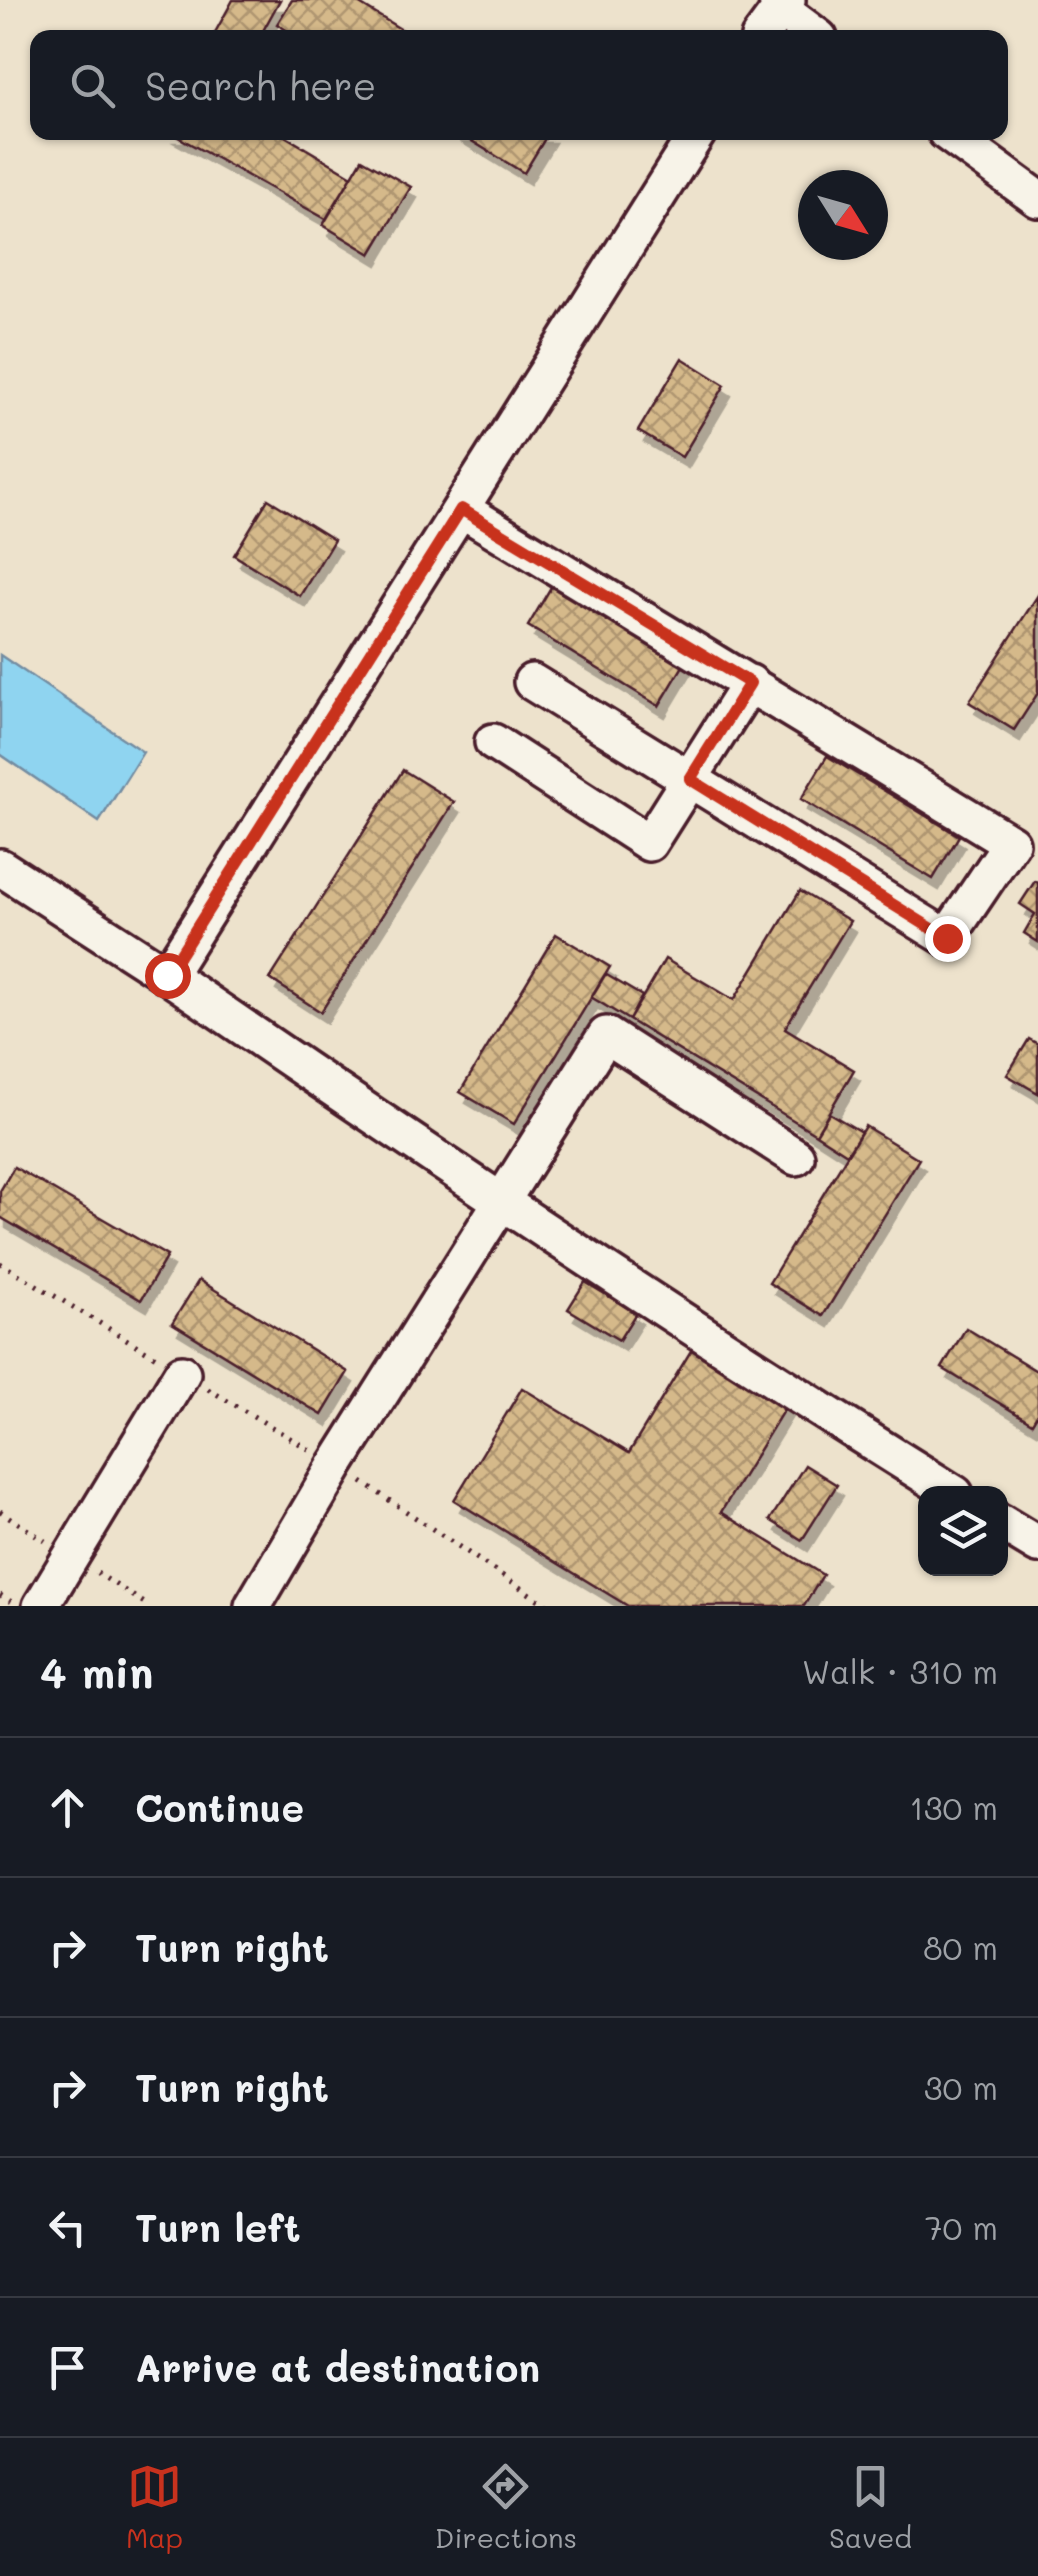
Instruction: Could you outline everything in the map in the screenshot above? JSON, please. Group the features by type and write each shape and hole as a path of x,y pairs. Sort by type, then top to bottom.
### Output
{"street":[{"path":"764,30 781,3 810,30"},
{"path":"167,975 693,140"},
{"path":"957,140 1038,200"},
{"path":"461,509 1012,843 947,938 532,682"},
{"path":"494,742 649,843 750,683"},
{"path":"0,866 500,1202 788,1391 941,1486"},
{"path":"253,1606 336,1465 606,1035 796,1157"},
{"path":"41,1606 182,1374"},
{"path":"1008,1527 1038,1545"}],"path":[{"path":"0,1263 336,1465 548,1606"},
{"path":"0,1511 150,1606"}],"water":[{"path":"0,655 143,752 99,822 0,754"}],"building":[{"path":"233,0 280,0 263,30 216,30"},
{"path":"292,0 353,0 402,30 286,30 277,24"},
{"path":"183,140 291,140 352,176 326,219"},
{"path":"470,140 544,140 524,173"},
{"path":"362,159 411,187 371,254 323,225"},
{"path":"682,358 725,385 682,457 638,431"},
{"path":"268,499 334,540 300,596 234,555"},
{"path":"554,582 686,661 659,706 528,626"},
{"path":"1038,595 1038,693 1014,730 969,702"},
{"path":"827,756 959,836 933,879 801,799"},
{"path":"403,770 454,802 321,1012 270,979"},
{"path":"1035,881 1038,942 1024,933 1035,914 1020,904"},
{"path":"800,891 850,921 785,1028 854,1070 816,1134 629,1020 665,959 734,1000"},
{"path":"556,934 610,967 514,1124 460,1092"},
{"path":"605,974 642,996 629,1020 591,997"},
{"path":"1029,1039 1038,1044 1038,1093 1007,1075"},
{"path":"829,1113 861,1132 847,1154 816,1134"},
{"path":"865,1126 919,1159 823,1316 769,1283"},
{"path":"14,1167 167,1256 141,1300 0,1217 0,1191"},
{"path":"199,1280 348,1372 322,1415 172,1323"},
{"path":"585,1282 636,1313 619,1340 568,1309"},
{"path":"966,1328 1038,1372 1038,1413 1032,1423 942,1368"},
{"path":"692,1349 786,1406 721,1512 823,1575 804,1606 628,1606 454,1500 522,1388 629,1453"},
{"path":"805,1465 837,1485 802,1540 770,1520"}],"route":[{"path":"167,975 461,509 750,683 690,779 947,938"}]}
